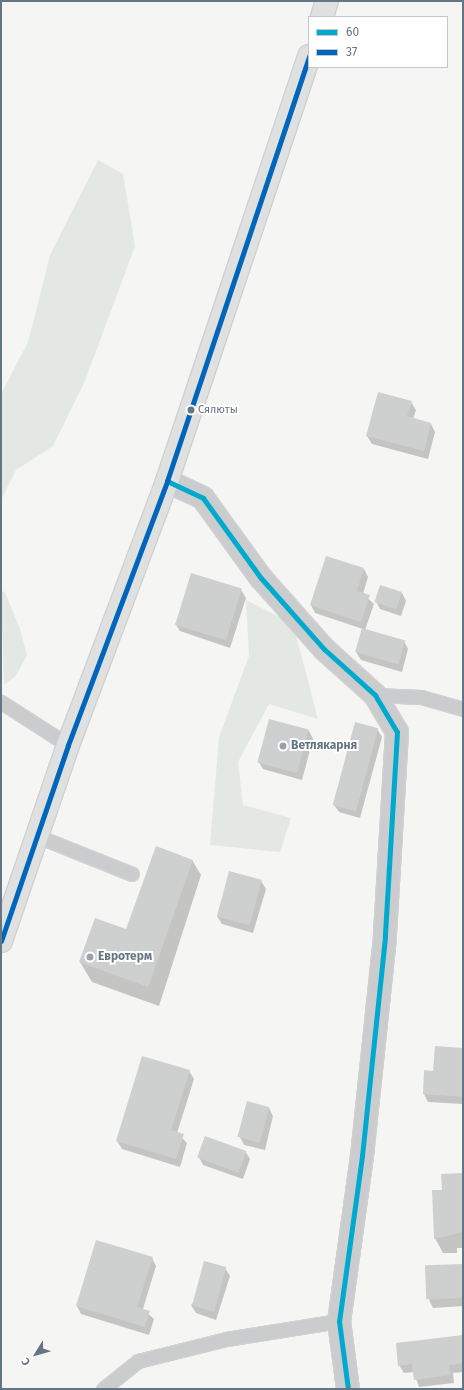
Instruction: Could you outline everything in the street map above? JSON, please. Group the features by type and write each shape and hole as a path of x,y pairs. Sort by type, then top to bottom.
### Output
{"main road":[{"path":"322,16 327,1"},
{"path":"1,941 68,745 167,481 308,59"}],"street":[{"path":"167,481 203,498 261,578 324,649 374,695 397,732 385,937 362,1156 339,1321 348,1389"}],"lane":[{"path":"374,695 421,697 463,709"},
{"path":"1,702 68,745"},
{"path":"37,836 132,874"},
{"path":"103,1389 138,1361 226,1339 339,1321"}],"shaded area":[{"path":"98,160 123,174 135,246 85,381 53,446 16,470 2,498 1,536 1,394 28,342 50,255"},
{"path":"1,591 5,592 20,629 27,655 16,676 4,685"},
{"path":"246,600 293,624 318,719 269,704 238,762 243,805 291,818 280,852 210,845 219,737 249,656"}],"building":[{"path":"378,392 412,401 407,416 431,423 424,451 366,436"},
{"path":"326,556 364,568 357,591 370,595 361,622 310,605"},
{"path":"191,573 242,588 226,640 175,625"},
{"path":"380,585 402,592 396,609 374,602"},
{"path":"362,628 405,640 398,664 355,652"},
{"name":"Ветлякарня","path":"269,719 309,730 297,773 257,762"},
{"path":"355,722 378,728 356,811 333,805"},
{"path":"156,846 193,860 148,987 79,962 95,918 126,929"},
{"path":"229,871 262,880 250,925 217,916"},
{"path":"435,1046 463,1048 463,1097 423,1094 424,1070 433,1071"},
{"path":"142,1056 190,1070 171,1130 184,1134 176,1159 116,1141"},
{"path":"247,1101 269,1107 260,1143 237,1137"},
{"path":"205,1136 246,1151 238,1173 197,1158"},
{"path":"463,1173 463,1232 434,1239 432,1190 442,1190 441,1174"},
{"path":"96,1240 153,1257 137,1307 150,1311 145,1327 76,1306"},
{"path":"204,1261 226,1267 214,1311 192,1305"},
{"path":"462,1264 463,1298 426,1299 425,1265"},
{"path":"463,1335 463,1363 449,1365 450,1375 414,1380 412,1364 398,1366 396,1343"}],"transit line":[{"name":"37","path":"1,941 68,745 167,481 308,59"},
{"name":"60","path":"167,481 203,498 261,578 324,649 375,695 397,732 385,937 362,1156 339,1321 348,1389"}],"place":[{"name":"Сялюты","path":"191,410"},
{"name":"Ветлякарня","path":"283,746"},
{"name":"Евротерм","path":"90,957"}]}
